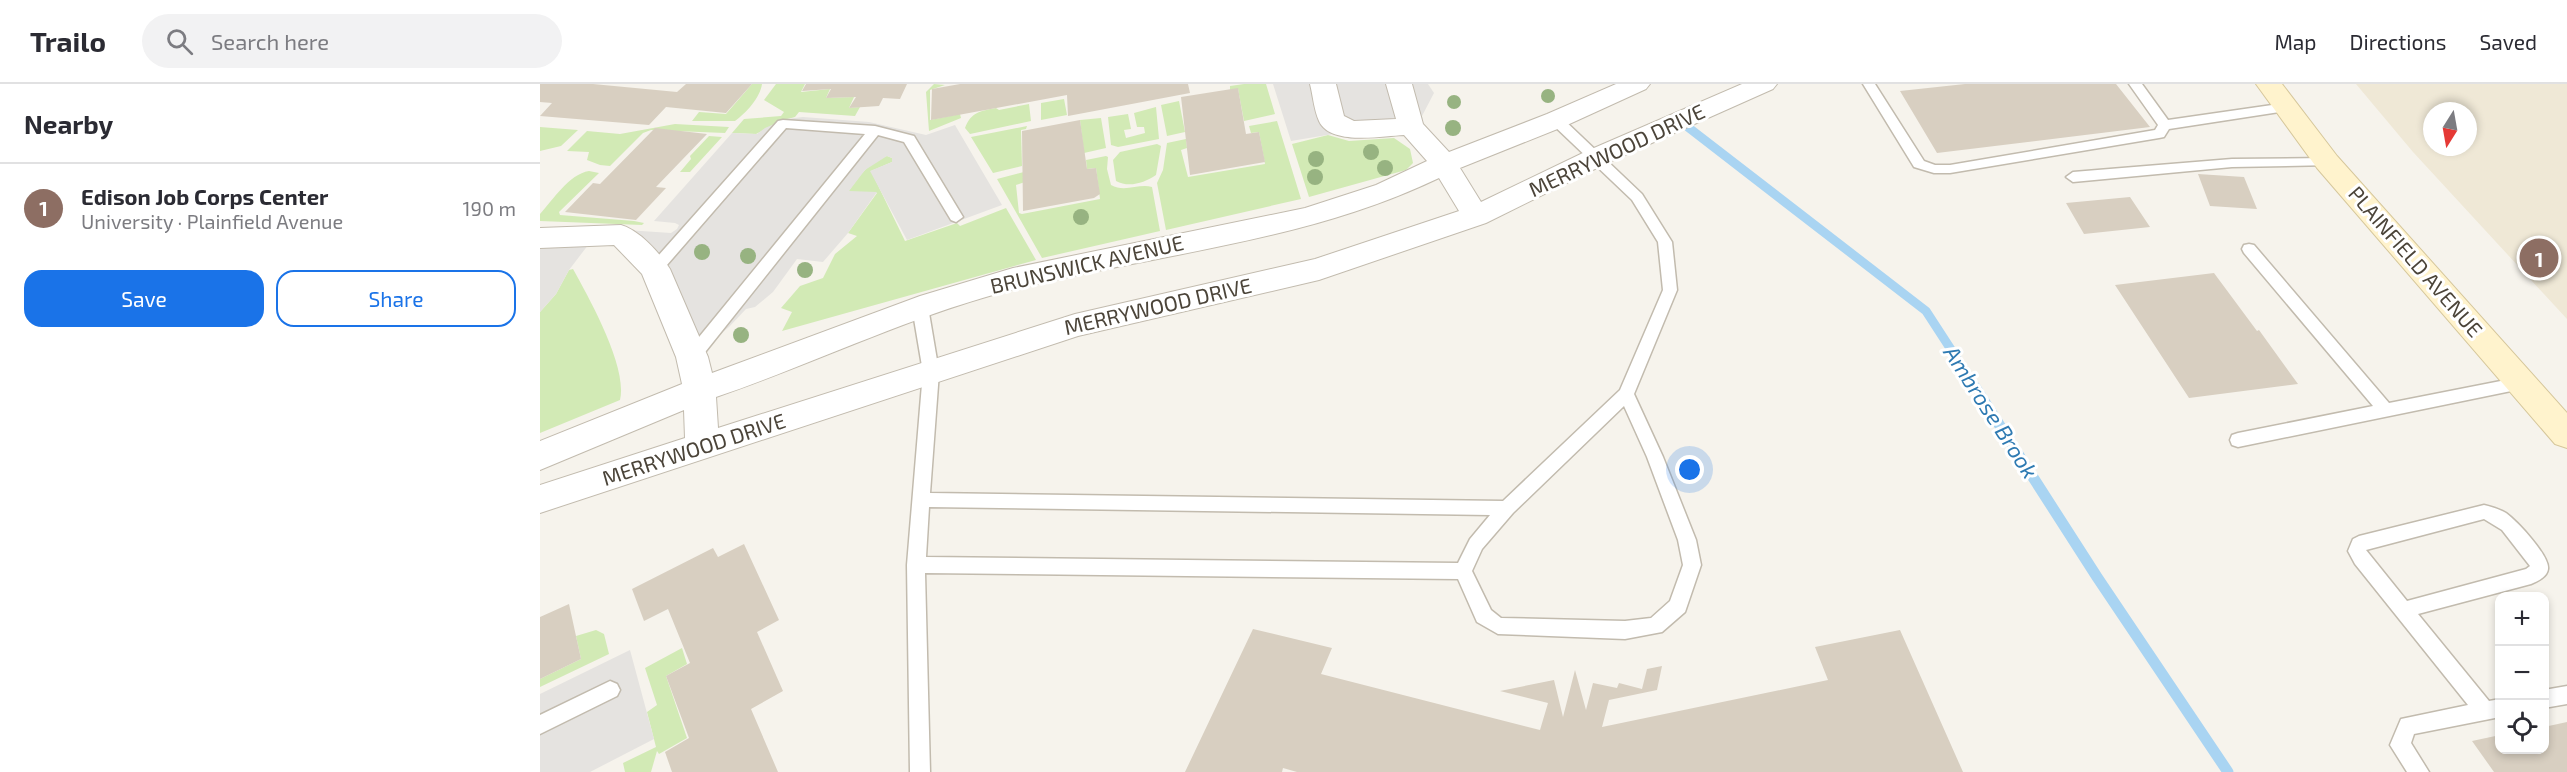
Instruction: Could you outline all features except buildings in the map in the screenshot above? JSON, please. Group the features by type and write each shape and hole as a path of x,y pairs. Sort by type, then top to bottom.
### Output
{"main road":[{"name":"PLAINFIELD AVENUE","path":"2278,96 2327,162 2567,435"}],"street":[{"path":"1323,84 1332,121 1350,130 1411,126"},
{"path":"1399,84 1411,126 1444,164 1476,216"},
{"name":"BRUNSWICK AVENUE","path":"540,456 700,390 759,370 920,307 1013,279 1308,217 1386,192 1444,164 1556,120 1637,84"},
{"name":"MERRYWOOD DRIVE","path":"540,499 1075,325 1319,269 1476,216 1597,157 1721,92 1764,84"},
{"path":"540,238 621,235 655,269 692,357 700,390 702,448"}],"lane":[{"path":"1869,84 1919,164 1934,169 1950,169 2159,134 2165,125 2278,96"},
{"path":"2135,84 2165,125"},
{"path":"1463,571 1476,544 1507,508 1626,394 1670,290 1665,242 1637,197 1556,120"},
{"path":"655,269 783,124 875,130 909,139 956,217"},
{"path":"692,357 875,130"},
{"path":"2073,177 2232,163 2327,162"},
{"path":"2249,249 2386,411"},
{"path":"920,307 931,372 916,565 920,772"},
{"path":"2238,440 2521,383"},
{"path":"1463,571 1484,616 1498,626 1625,630 1655,626 1678,606 1692,565 1687,540 1655,457 1626,394"},
{"path":"921,500 1507,508"},
{"path":"2403,610 2531,576 2539,570 2539,563 2505,522 2495,514 2484,512 2359,544 2357,551 2403,610 2492,709"},
{"path":"916,565 1463,571"},
{"path":"540,725 610,690"},
{"path":"2549,698 2567,695"},
{"path":"2419,772 2400,745 2408,726 2492,709"}],"shaded area":[{"path":"1273,84 1428,84 1434,93 1422,116 1425,131 1351,139 1333,134 1291,141"},
{"path":"2356,84 2567,84 2567,319 2413,152"},
{"path":"803,117 869,122 926,135 955,125 1002,205 907,240 870,171 892,162 892,158 887,156 865,170 849,191 877,192 848,233 823,262 797,259 773,292 755,307 746,309 729,327 692,357 626,230 671,233 679,225 654,221 732,133 757,134 786,119"},
{"path":"595,236 569,270 556,294 540,312 540,238"},
{"path":"630,650 654,739 590,772 540,772 540,694"}],"green space":[{"path":"752,84 762,84 761,89 748,109 735,121 692,121 699,112 726,114"},
{"path":"776,84 805,84 801,92 830,89 826,98 854,97 849,108 860,107 855,116 799,112 795,117 756,134 732,133 744,119 781,116 784,112 764,100"},
{"path":"934,84 945,85 930,90 930,120 960,114 961,118 929,131 926,92"},
{"path":"1266,84 1275,114 1244,121 1238,89 1230,90 1230,86"},
{"path":"1064,99 1067,115 1041,120 1041,103"},
{"path":"1179,101 1185,132 1167,136 1161,105"},
{"path":"1029,104 1031,121 970,134 965,128 973,115 981,111"},
{"path":"1156,107 1159,139 1118,147 1111,145 1108,117 1128,114 1131,129 1124,130 1126,138 1145,133 1144,127 1137,127 1134,113"},
{"path":"1101,118 1106,148 1084,153 1080,120"},
{"path":"1277,121 1301,199 1166,230 1157,183 1163,170 1167,143 1186,139 1187,148 1181,150 1188,177 1265,164 1259,132 1251,133 1249,126"},
{"path":"675,124 729,127 725,133 651,130 643,133 610,166 587,160 589,152 567,151 587,131 620,134"},
{"path":"1027,126 1026,129 1021,130 1022,166 993,173 971,137"},
{"path":"540,127 578,130 561,146 540,151"},
{"path":"1328,135 1349,141 1394,138 1410,149 1413,163 1406,170 1309,197 1292,144"},
{"path":"709,136 722,137 690,172 680,172 691,159 690,156"},
{"path":"1157,144 1161,146 1156,175 1136,184 1116,181 1113,160 1120,152"},
{"path":"887,156 892,158 892,162 871,171 905,241 957,223 960,226 1006,208 1036,260 782,331 792,312 781,308 800,286 823,278 835,254 857,236 848,233 877,193 848,192 860,175 875,162"},
{"path":"1108,157 1107,169 1111,185 1121,188 1152,187 1160,231 1042,258 997,179 1024,172 1025,182 1016,185 1019,213 1022,214 1100,199 1096,168 1087,169 1086,160"},
{"path":"589,171 599,173 559,212 560,215 644,223 642,225 540,221 540,214 562,188 575,177"},
{"path":"573,269 597,314 613,352 621,386 620,400 540,433 540,312 556,294 569,270"},
{"path":"596,630 604,634 609,654 540,687 540,679 581,659 576,636"},
{"path":"682,648 687,664 666,676 687,738 659,754 657,751 651,772 625,772 623,763 656,747 647,712 657,705 645,668"}],"waterway":[{"name":"Ambrose Brook","path":"1680,121 1926,311 1976,388"},
{"name":"Ambrose Brook","path":"1975,387 2097,577 2228,772"}],"place":[{"name":"Edison Job Corps Center","path":"2539,258"}]}
